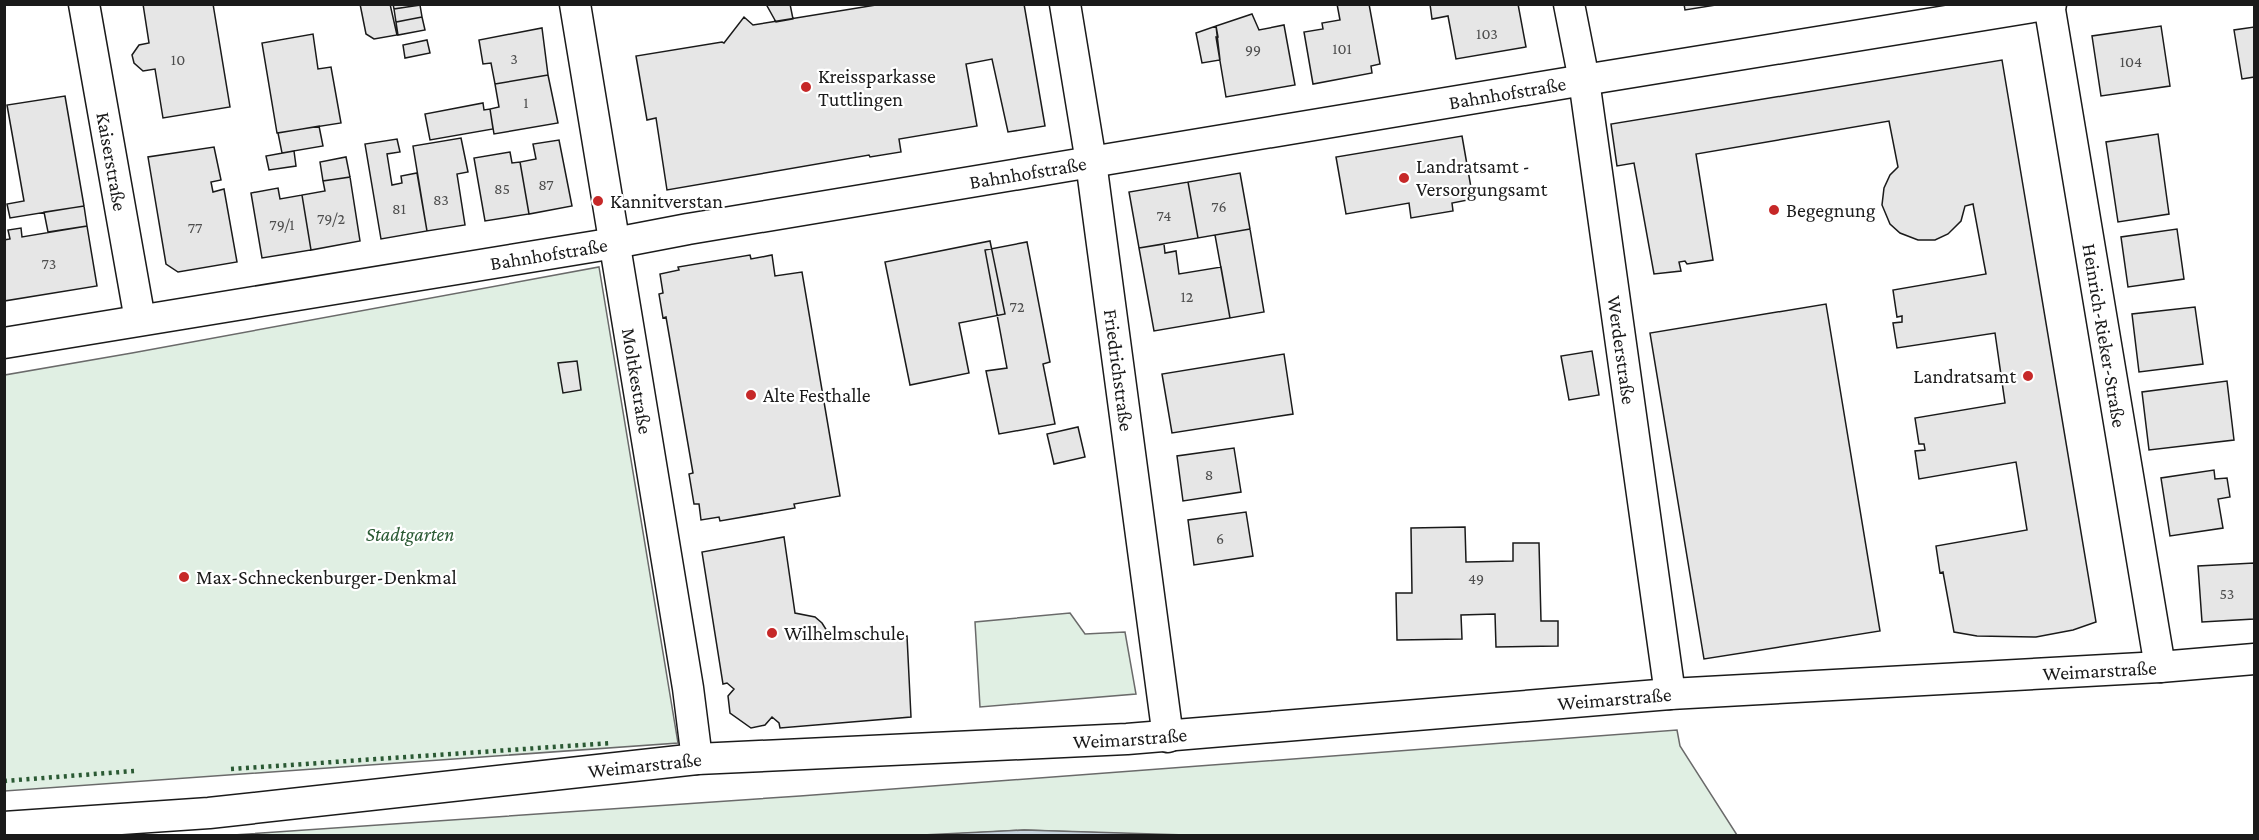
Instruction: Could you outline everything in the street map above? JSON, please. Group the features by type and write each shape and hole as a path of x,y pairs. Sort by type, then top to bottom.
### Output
{"street":[{"name":"Kaiserstraße","path":"84,4 140,321"},
{"name":"Moltkestraße","path":"575,4 688,688 697,759"},
{"name":"Friedrichstraße","path":"1065,4 1091,162 1168,737"},
{"name":"Werderstraße","path":"1569,4 1584,80 1670,694"},
{"name":"Bahnhofstraße","path":"4,343 1584,80 2050,5"},
{"name":"Heinrich-Rieker-Straße","path":"2050,5 2160,667"},
{"name":"Weimarstraße","path":"4,826 143,819 209,813 697,759 1168,737 1670,694 2160,667 2254,659"}],"green space":[{"name":"Stadtgarten","path":"599,267 678,743 5,791 5,375"},
{"path":"1070,613 1085,634 1125,632 1136,694 980,707 975,622"},
{"path":"1677,730 1680,746 1737,835 1187,836 1024,830 922,836 218,836 800,796"}],"shaded area":[{"path":"1024,830 1187,835 922,835"}],"building":[{"path":"143,4 213,4 230,107 163,118 155,69 143,71 134,63 132,55 139,45 149,43"},
{"path":"360,4 390,4 397,35 374,39 366,34"},
{"path":"393,4 420,4 420,5 394,9"},
{"path":"766,4 790,4 793,19 776,22"},
{"name":"Kreissparkasse Tuttlingen","path":"882,4 1024,4 1045,126 1008,132 992,59 966,64 977,126 899,139 901,152 870,157 869,155 667,190 656,118 647,120 636,56 724,43 744,17 753,25"},
{"path":"1337,4 1369,4 1380,64 1371,66 1372,73 1313,84 1304,32 1323,29 1322,23 1340,20"},
{"path":"1430,4 1518,4 1526,47 1456,59 1448,16 1432,19"},
{"path":"1684,4 1722,4 1685,10"},
{"path":"420,5 422,17 396,22 394,9"},
{"path":"1252,14 1259,30 1284,25 1295,85 1226,97 1216,26"},
{"path":"422,17 425,30 398,35 396,22"},
{"path":"1216,26 1220,60 1202,63 1196,33"},
{"path":"2161,26 2170,86 2101,96 2092,36"},
{"path":"2254,27 2254,77 2242,79 2234,30"},
{"path":"542,28 548,75 495,84 491,63 483,64 479,40"},
{"path":"313,34 318,69 331,67 341,123 277,133 262,43"},
{"path":"427,40 430,53 405,58 403,45"},
{"name":"Landratsamt","path":"2002,60 2096,622 2073,630 2036,637 1977,636 1954,632 1936,546 2027,530 2016,462 1919,479 1915,451 1925,450 1924,444 1919,444 1915,418 2005,403 1995,333 1897,348 1893,323 1902,322 1902,316 1897,317 1893,290 1986,274 1973,204 1965,206 1961,221 1948,234 1935,240 1918,240 1900,233 1890,224 1882,205 1884,188 1890,175 1898,167 1889,121 1696,154 1713,260 1687,264 1685,261 1679,262 1681,271 1654,274 1634,163 1617,166 1611,124"},
{"path":"548,75 558,123 494,134 490,109 499,107 495,84"},
{"path":"65,96 84,206 10,218 7,204 24,201 7,105"},
{"path":"483,103 484,110 490,109 493,129 430,140 425,114"},
{"path":"319,126 323,146 282,153 278,133"},
{"path":"2158,134 2169,214 2118,222 2106,142"},
{"name":"Landratsamt - Versorgungsamt","path":"1462,136 1473,199 1452,203 1453,211 1411,218 1409,203 1346,214 1336,157"},
{"path":"461,138 468,172 457,174 465,225 427,231 413,146"},
{"path":"397,139 400,152 387,154 392,185 402,183 401,176 417,173 427,231 381,239 365,144"},
{"path":"559,140 572,206 529,214 520,162 536,159 533,144"},
{"path":"214,147 221,180 211,182 213,192 224,189 237,262 178,272 166,264 148,157"},
{"path":"294,151 296,166 269,170 266,156"},
{"path":"510,152 512,163 520,162 529,214 485,221 474,158"},
{"path":"346,157 350,177 323,181 320,162"},
{"path":"1240,173 1250,229 1198,238 1188,182"},
{"path":"350,177 360,241 311,250 302,195 325,191 323,181"},
{"path":"1188,182 1198,238 1139,248 1129,192"},
{"path":"278,188 280,199 302,195 311,250 262,258 251,193"},
{"path":"84,206 87,226 48,232 44,212"},
{"path":"87,226 97,286 4,301 4,240 10,239 8,230 21,228 22,237"},
{"path":"1250,229 1264,312 1230,318 1215,235"},
{"path":"2177,229 2184,279 2128,287 2121,237"},
{"path":"990,241 1005,314 959,323 969,373 910,385 885,262"},
{"path":"1027,242 1050,362 1043,364 1055,424 999,434 986,371 1007,368 985,250"},
{"path":"1164,244 1165,253 1176,251 1179,274 1221,267 1230,318 1154,331 1139,248"},
{"name":"Alte Festhalle","path":"750,255 751,259 772,255 775,276 802,272 840,496 794,504 795,508 720,521 719,517 701,520 699,504 694,504 689,474 693,473 666,317 663,318 659,294 663,293 660,274 679,270 678,267"},
{"path":"1826,304 1880,631 1704,659 1650,333"},
{"path":"2195,307 2203,364 2139,372 2132,314"},
{"path":"1592,351 1599,395 1569,400 1561,356"},
{"path":"1284,354 1293,414 1172,433 1162,374"},
{"path":"577,361 581,390 563,393 558,363"},
{"path":"2227,381 2234,440 2149,450 2142,392"},
{"path":"1078,427 1085,457 1054,464 1047,434"},
{"path":"1234,448 1241,492 1183,501 1177,456"},
{"path":"2214,470 2215,479 2227,478 2230,497 2218,499 2223,528 2170,536 2161,478"},
{"path":"1246,512 1253,556 1194,565 1188,520"},
{"path":"1465,527 1466,562 1513,561 1513,543 1539,543 1541,621 1558,621 1558,646 1496,647 1495,614 1461,615 1462,639 1397,640 1396,593 1412,593 1411,528"},
{"name":"Wilhelmschule","path":"784,537 795,613 815,617 822,623 832,639 907,636 911,717 780,728 779,723 772,717 765,725 751,728 730,713 728,696 734,689 727,683 723,684 702,552"},
{"path":"2254,563 2254,619 2202,622 2198,566"}],"hedge":[{"path":"231,769 612,743"},
{"path":"4,781 134,771"}],"place":[{"name":"Kreissparkasse Tuttlingen","path":"806,87"},
{"name":"Landratsamt - Versorgungsamt","path":"1404,178"},
{"name":"Kannitverstan","path":"598,201"},
{"name":"Begegnung","path":"1774,210"},
{"name":"Landratsamt","path":"2028,376"},
{"name":"Alte Festhalle","path":"751,395"},
{"name":"Max-Schneckenburger-Denkmal","path":"184,577"},
{"name":"Wilhelmschule","path":"772,633"}]}
